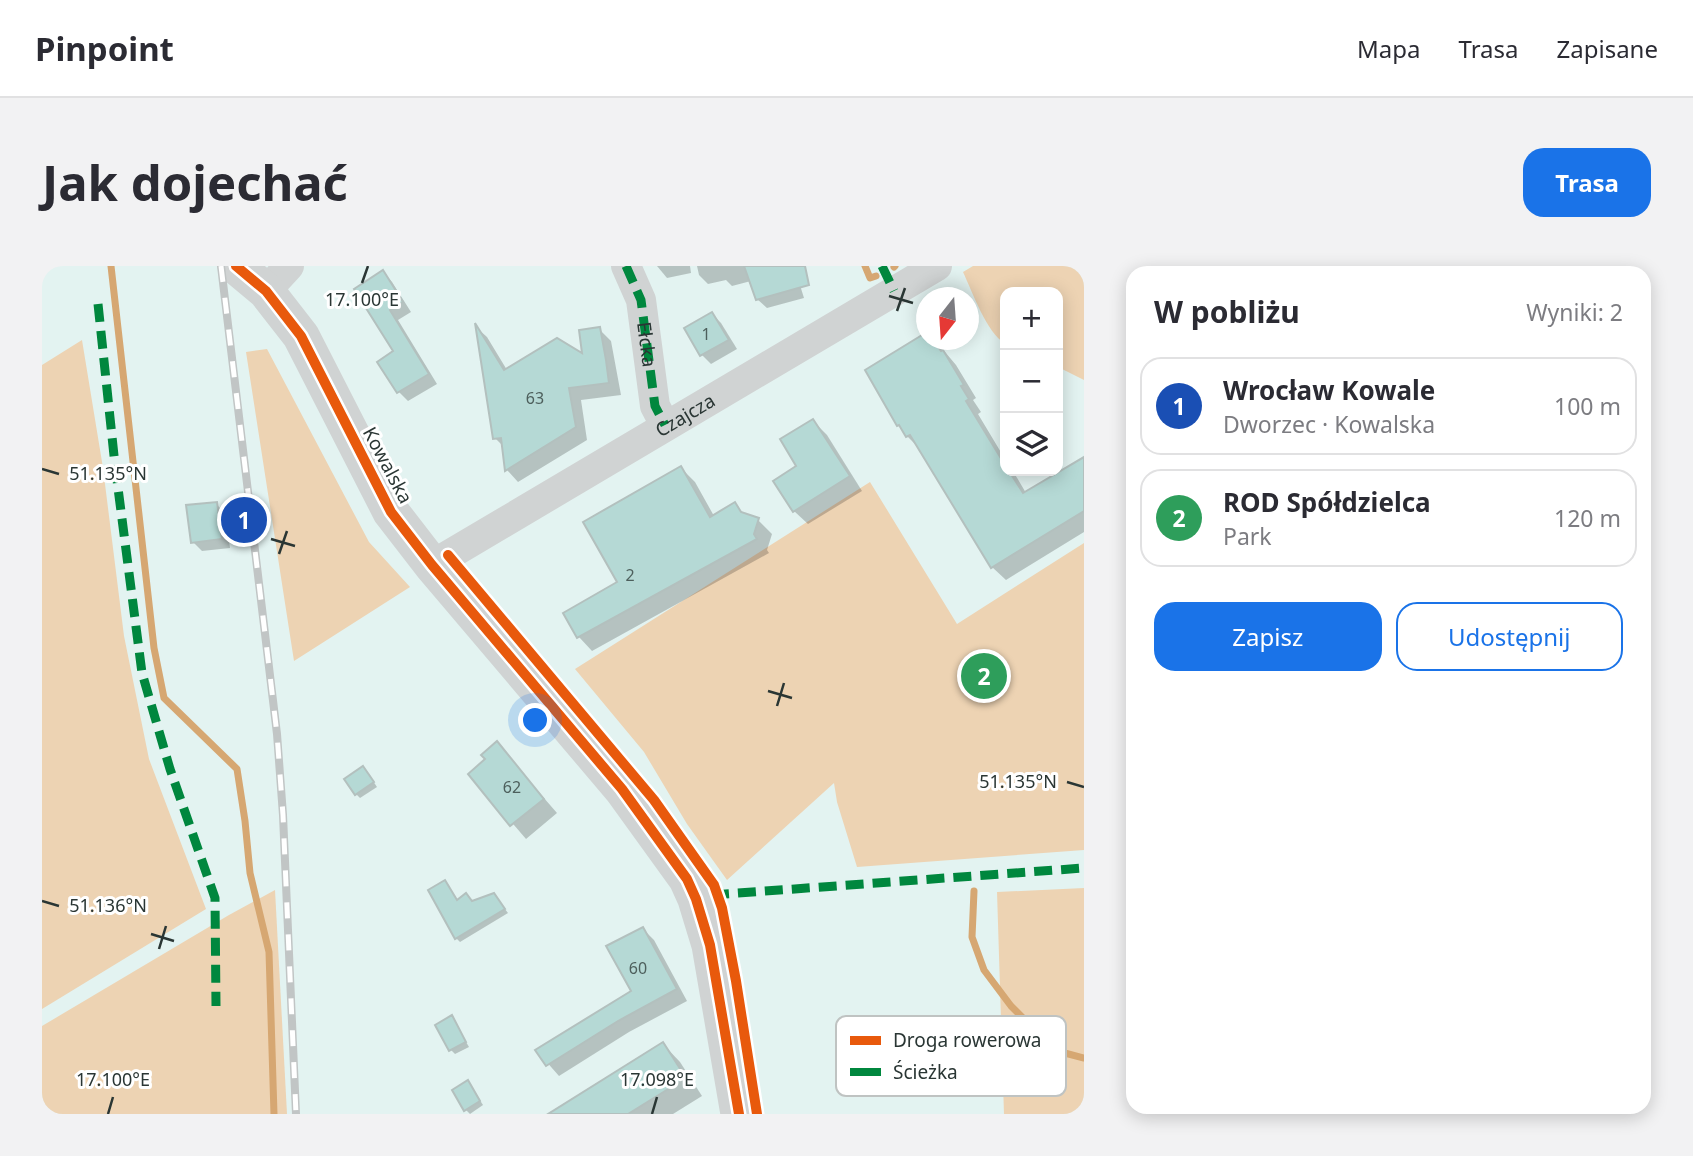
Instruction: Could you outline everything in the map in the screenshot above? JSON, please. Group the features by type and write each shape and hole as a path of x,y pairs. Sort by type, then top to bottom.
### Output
{"street":[{"name":"Kowalska","path":"236,266 278,279 301,336 383,499 432,565 622,789 687,879 710,945 738,1114"},
{"name":"Ełcka","path":"626,266 641,300 655,406 665,425"},
{"name":"Czajcza","path":"432,565 937,266"}],"shaded area":[{"path":"973,266 1084,266 1084,380 1063,370 1063,287 1000,287 1000,339 979,308 979,287 969,287 963,272"},
{"path":"82,340 103,468 124,636 149,759 206,909 42,1009 42,365"},
{"path":"267,349 369,542 410,587 294,661 246,352"},
{"path":"870,482 957,624 1084,543 1084,850 857,867 837,802 834,783 727,880 687,824 644,752 575,669"},
{"path":"1084,888 1084,1114 1004,1114 1003,1096 1066,1096 1066,1016 1001,1016 997,892"},
{"path":"275,890 287,1114 42,1114 42,1026"}],"building":[{"path":"744,266 805,266 809,285 756,300"},
{"path":"383,270 403,302 390,310 429,374 397,393 377,362 393,351 354,289"},
{"path":"712,312 729,340 700,356 684,328"},
{"path":"475,323 504,370 557,338 582,353 579,330 600,327 609,383 569,388 576,427 505,471 501,438 493,439"},
{"path":"916,339 916,350 943,350 964,385 961,386 969,399 966,401 1000,457 1000,476 1012,476 1023,493 1052,476 1063,476 1063,469 1084,457 1084,511 991,568 910,435 906,437 899,425 897,426 865,370"},
{"path":"813,419 850,476 793,512 773,481 796,466 780,439"},
{"path":"681,466 710,517 735,502 741,512 759,518 754,534 757,539 577,638 563,613 617,582 583,522"},
{"path":"217,502 222,539 191,543 186,505"},
{"path":"497,741 544,799 510,826 468,774 485,759 481,755"},
{"path":"363,766 374,782 355,795 344,779"},
{"path":"445,880 457,900 466,893 472,901 494,893 505,909 455,939 428,890"},
{"path":"643,927 677,989 618,1021 546,1066 535,1050 631,991 606,946"},
{"path":"452,1015 466,1042 449,1051 435,1025"},
{"path":"663,1042 686,1078 628,1114 548,1114"},
{"path":"468,1080 480,1101 464,1111 452,1090"}],"waterway":[{"path":"111,266 154,648 164,698 237,769 250,873 269,952 274,1114"},
{"path":"865,266 870,278 876,276"},
{"path":"974,891 972,937 984,970 1021,1016"},
{"path":"1066,1053 1084,1058"}],"railway":[{"path":"221,266 277,734 296,1114"}],"marked path":[{"path":"626,266 641,300 655,406 665,425"},
{"path":"882,266 894,291"},
{"path":"98,304 115,465 142,673 170,769 215,898 216,1006"},
{"path":"711,895 1084,868"}],"cycle path":[{"path":"236,266 266,291 301,336 391,512 432,565 622,789 687,879 710,945 739,1114"},
{"path":"448,555 654,800 714,885 722,908 736,981 757,1114"}],"place":[{"name":"Wrocław Kowale","path":"244,520"},
{"name":"ROD Spółdzielca","path":"984,676"}]}
